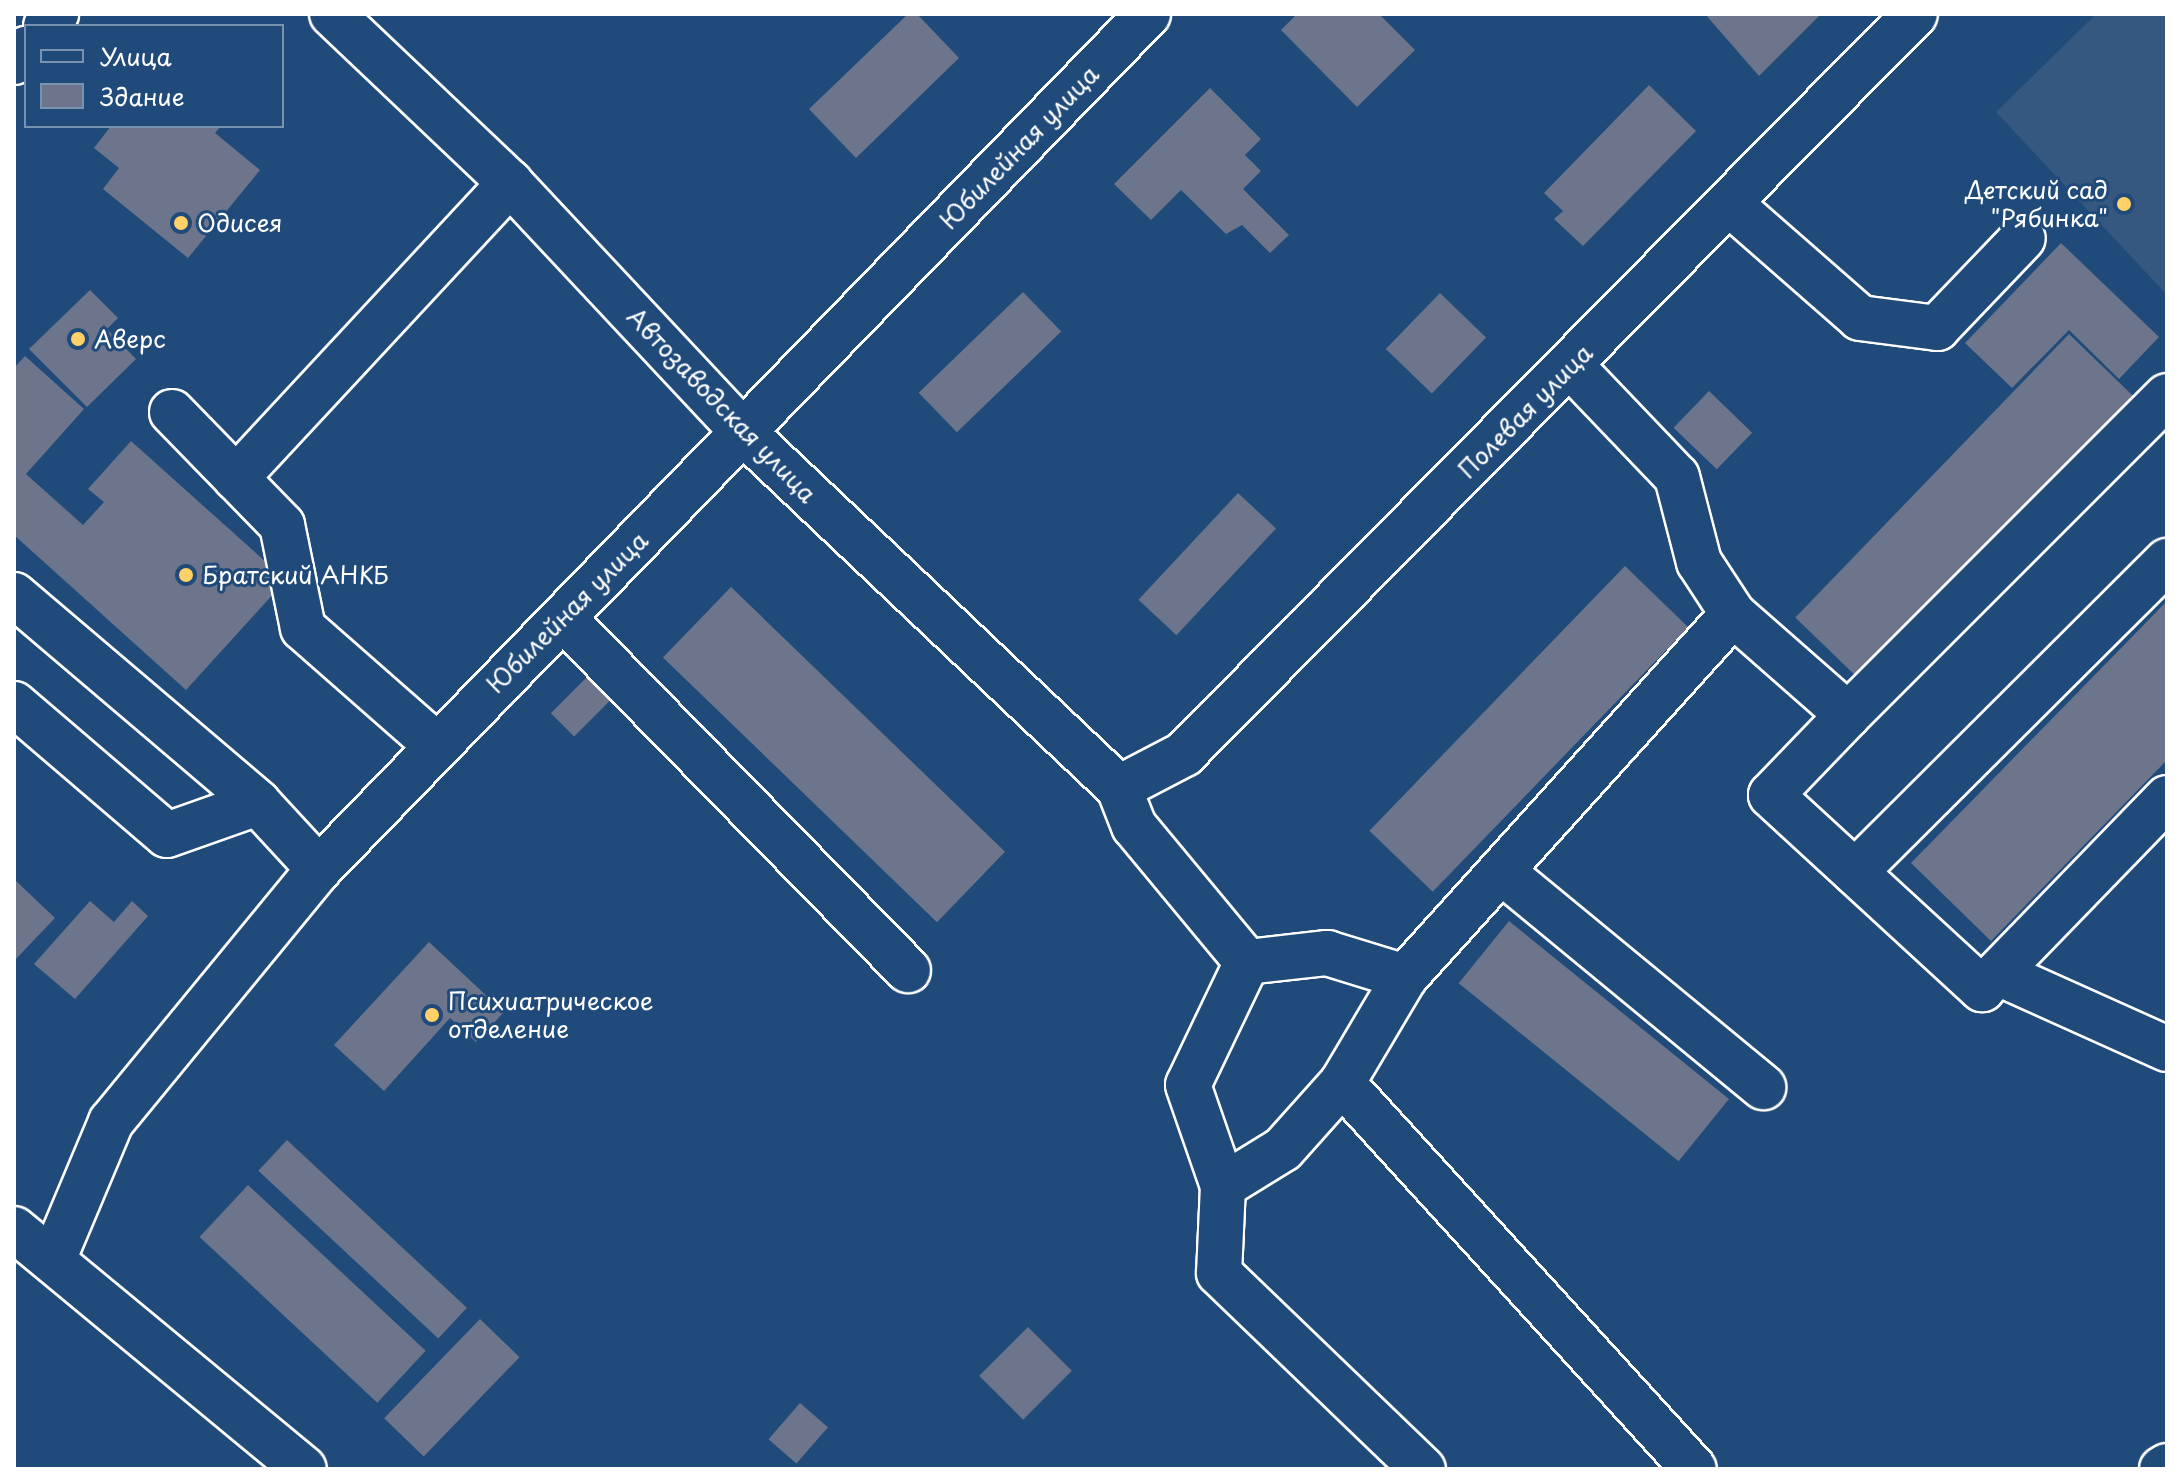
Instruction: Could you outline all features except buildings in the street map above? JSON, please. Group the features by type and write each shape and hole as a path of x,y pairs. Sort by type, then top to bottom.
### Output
{"street":[{"name":"Автозаводская улица","path":"332,14 510,183 743,432 1119,788"},
{"name":"Юбилейная улица","path":"53,1260 111,1122 319,869 435,744 563,618 1148,14"},
{"name":"Полевая улица","path":"1119,788 1184,754 1571,366 1915,14"},
{"path":"236,478 510,183"},
{"path":"1730,204 1860,318 1937,328 2023,238"},
{"path":"1571,366 1677,477 1699,562 1733,614 1848,715"},
{"path":"2167,396 1771,795 1982,989 2167,798"},
{"path":"172,412 282,525 303,628 435,744"},
{"path":"1855,872 2167,561"},
{"path":"14,595 258,803 319,869"},
{"path":"1223,1186 1283,1149 1342,1083 1405,977 1733,614"},
{"path":"563,618 908,970"},
{"path":"14,704 167,835 258,803"},
{"path":"1119,788 1134,826 1247,962"},
{"path":"1501,871 1763,1087"},
{"path":"1247,962 1327,953 1405,977"},
{"path":"1247,962 1188,1085 1223,1186 1219,1273 1423,1469"},
{"path":"1998,973 2167,1049"},
{"path":"1342,1083 1694,1469"},
{"path":"14,1229 304,1469"}],"shaded area":[{"name":"Детский сад \"Рябинка\"","path":"2096,14 2167,14 2167,295 1996,112"}],"place":[{"name":"Детский сад \"Рябинка\"","path":"2124,204"},
{"name":"Одисея","path":"181,223"},
{"name":"Аверс","path":"78,339"},
{"name":"Братский АНКБ","path":"186,575"},
{"name":"Психиатрическое отделение","path":"432,1015"}]}
